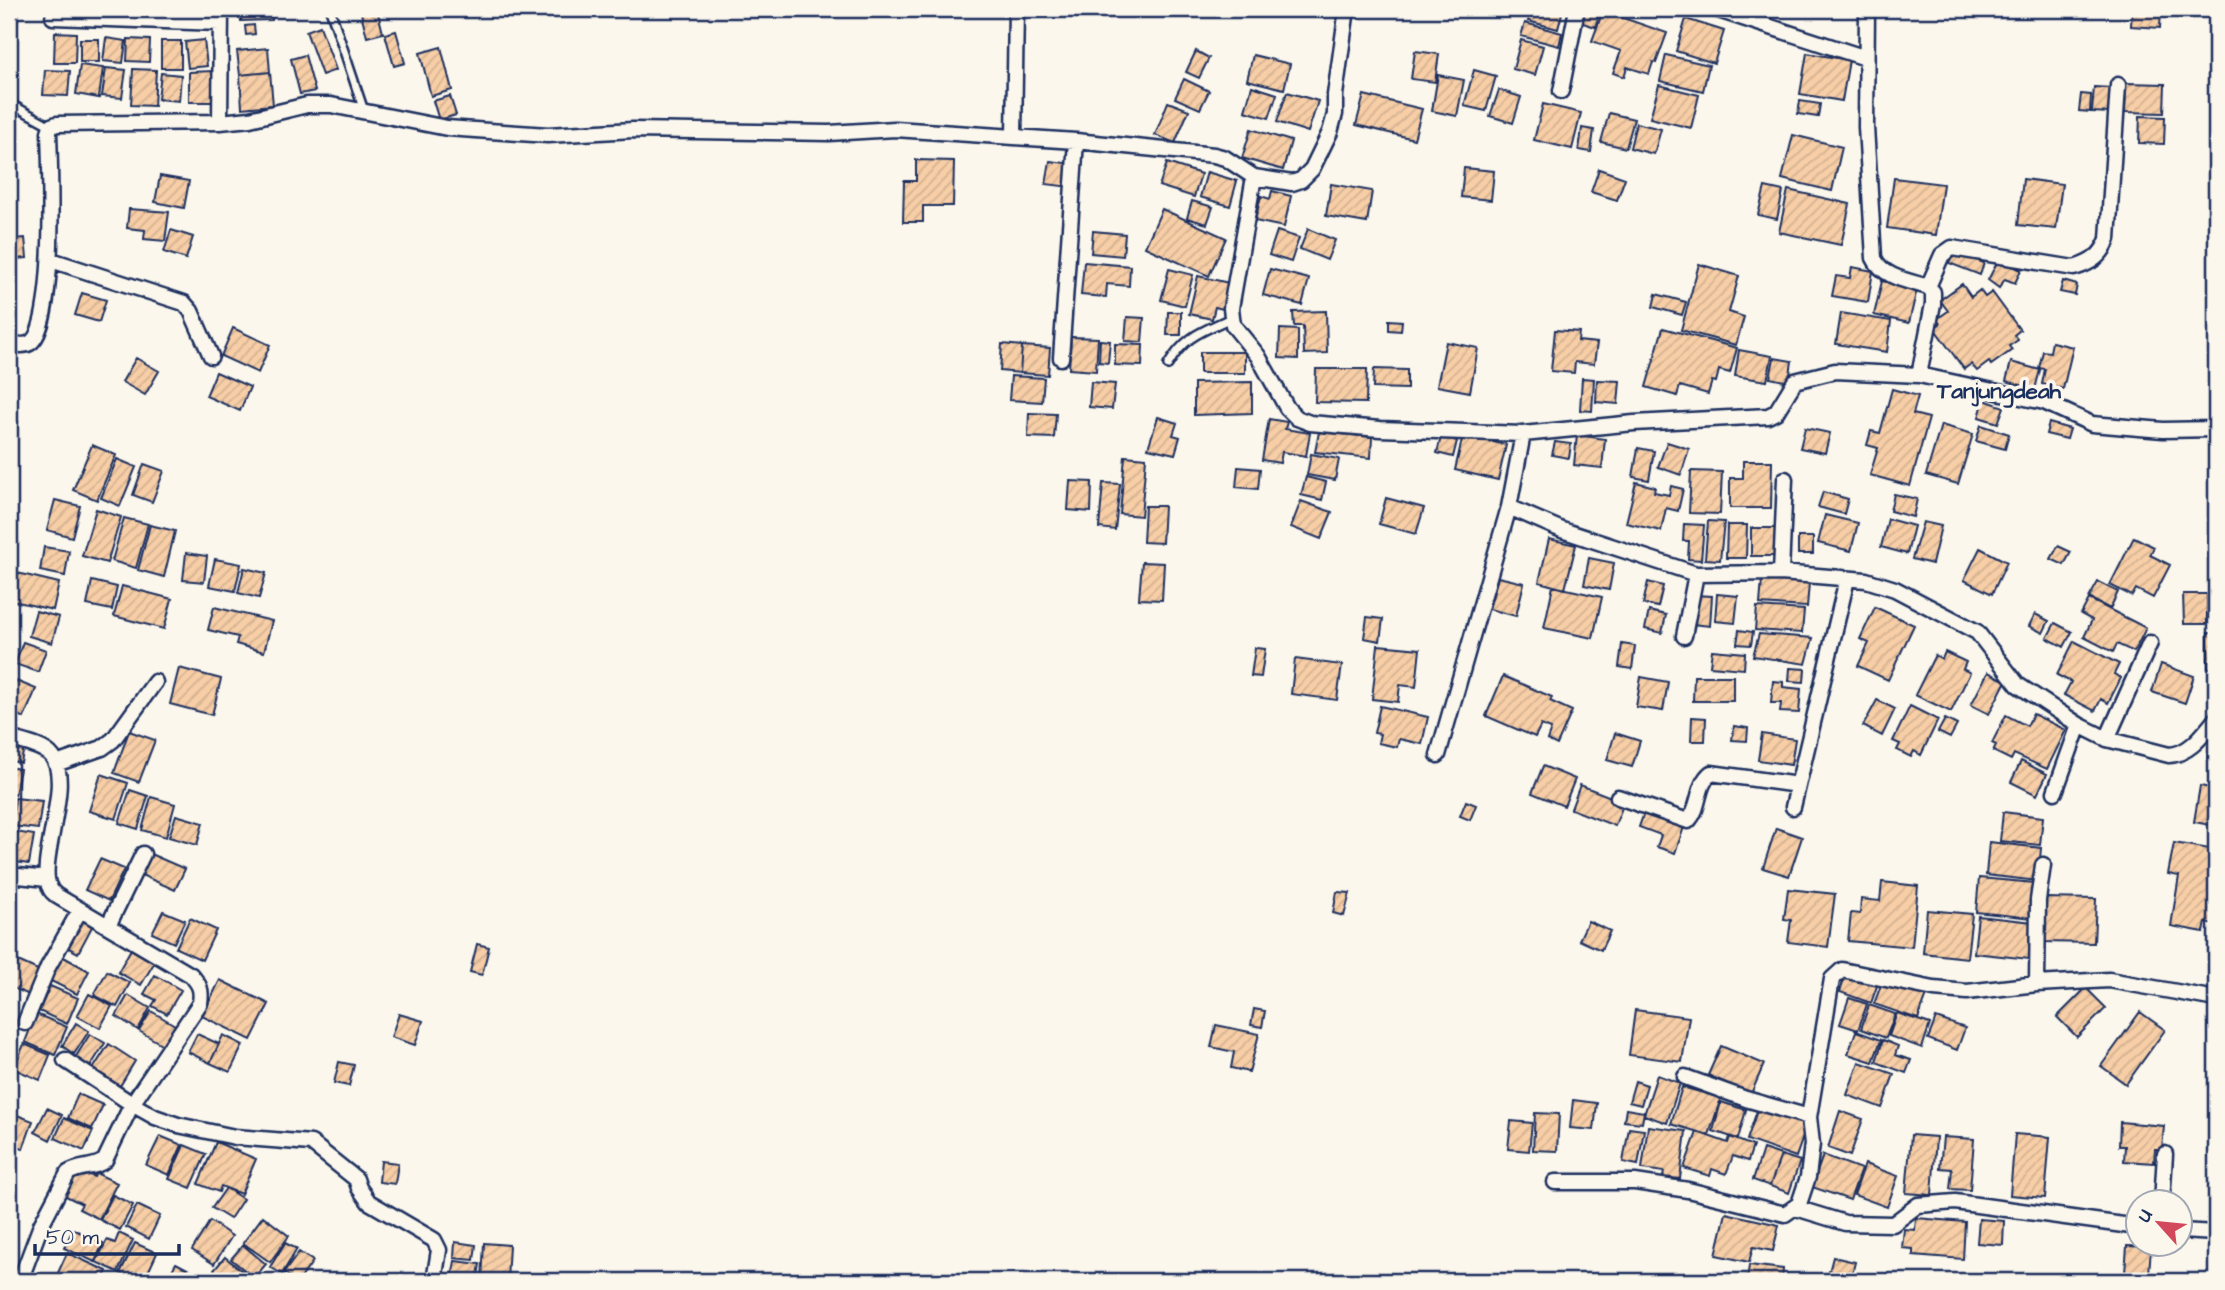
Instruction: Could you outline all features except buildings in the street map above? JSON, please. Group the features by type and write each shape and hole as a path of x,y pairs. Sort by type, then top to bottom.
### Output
{"street":[{"path":"1014,137 1016,9"},
{"path":"9,343 30,343 38,333 51,260 49,132 51,126 57,124 220,122 250,119 307,105 365,111 447,128 548,135 633,131 829,133 895,130 1076,141 1214,155 1234,163 1254,177 1292,183 1301,180 1312,169 1330,132 1335,114 1347,9"},
{"path":"1561,92 1577,9"},
{"path":"1714,9 1867,58"},
{"path":"1867,9 1866,127 1874,258 1878,267 1888,274 1928,287 1933,292 1919,375"},
{"path":"53,18 220,16 220,122"},
{"path":"1928,287 1942,255 1952,248 2074,268 2087,264 2104,250 2108,239 2118,85"},
{"path":"1062,358 1076,141"},
{"path":"1254,177 1231,318 1233,325 1258,356 1287,408 1297,418 1322,425 1523,434 1634,423 1768,416 1776,412 1795,381 1835,371 1919,375 2027,397 2092,424 2164,430 2216,429"},
{"path":"51,260 184,303 191,311 211,356"},
{"path":"1437,755 1509,507 1523,434"},
{"path":"1781,573 1784,479"},
{"path":"1509,507 1562,530 1696,574 1781,573 1866,580 1895,589 1977,632 2018,685 2079,725 2107,739 2169,755 2179,755 2200,738 2216,719"},
{"path":"1684,636 1696,574"},
{"path":"1793,807 1847,579"},
{"path":"2107,739 2150,643"},
{"path":"56,764 102,748 113,740 155,682"},
{"path":"2055,792 2079,725"},
{"path":"9,738 46,751 56,764 59,791 47,879 49,888 57,896 191,975 200,985 202,993 200,1003 132,1104 105,1160 99,1165 68,1173 41,1225 20,1281"},
{"path":"1618,797 1688,821 1693,815 1703,781 1711,773 1798,785"},
{"path":"108,926 143,854"},
{"path":"2037,984 2038,900 2043,864"},
{"path":"9,875 47,879"},
{"path":"25,1023 48,967 80,910"},
{"path":"1555,1182 1635,1182 1688,1190 1785,1214 1796,1208 1808,1177 1812,1144 1809,1117 1832,979 1842,970 1934,989 1967,992 2109,980 2216,999"},
{"path":"65,1060 132,1104 155,1117 178,1125 235,1137 304,1141 317,1145 356,1179 369,1202 434,1240 439,1250 434,1281"},
{"path":"1685,1077 1746,1099 1809,1117"},
{"path":"2163,1188 2165,1154"},
{"path":"1796,1208 1844,1223 1893,1224 1918,1205 1955,1202 2124,1225"},
{"path":"2194,1232 2216,1233"}],"lane":[{"path":"330,9 365,111"},
{"path":"9,103 51,126"},
{"path":"1168,365 1178,348 1192,335 1231,318"}],"district":[{"name":"Tanjungdeah","path":"1999,390"}]}
